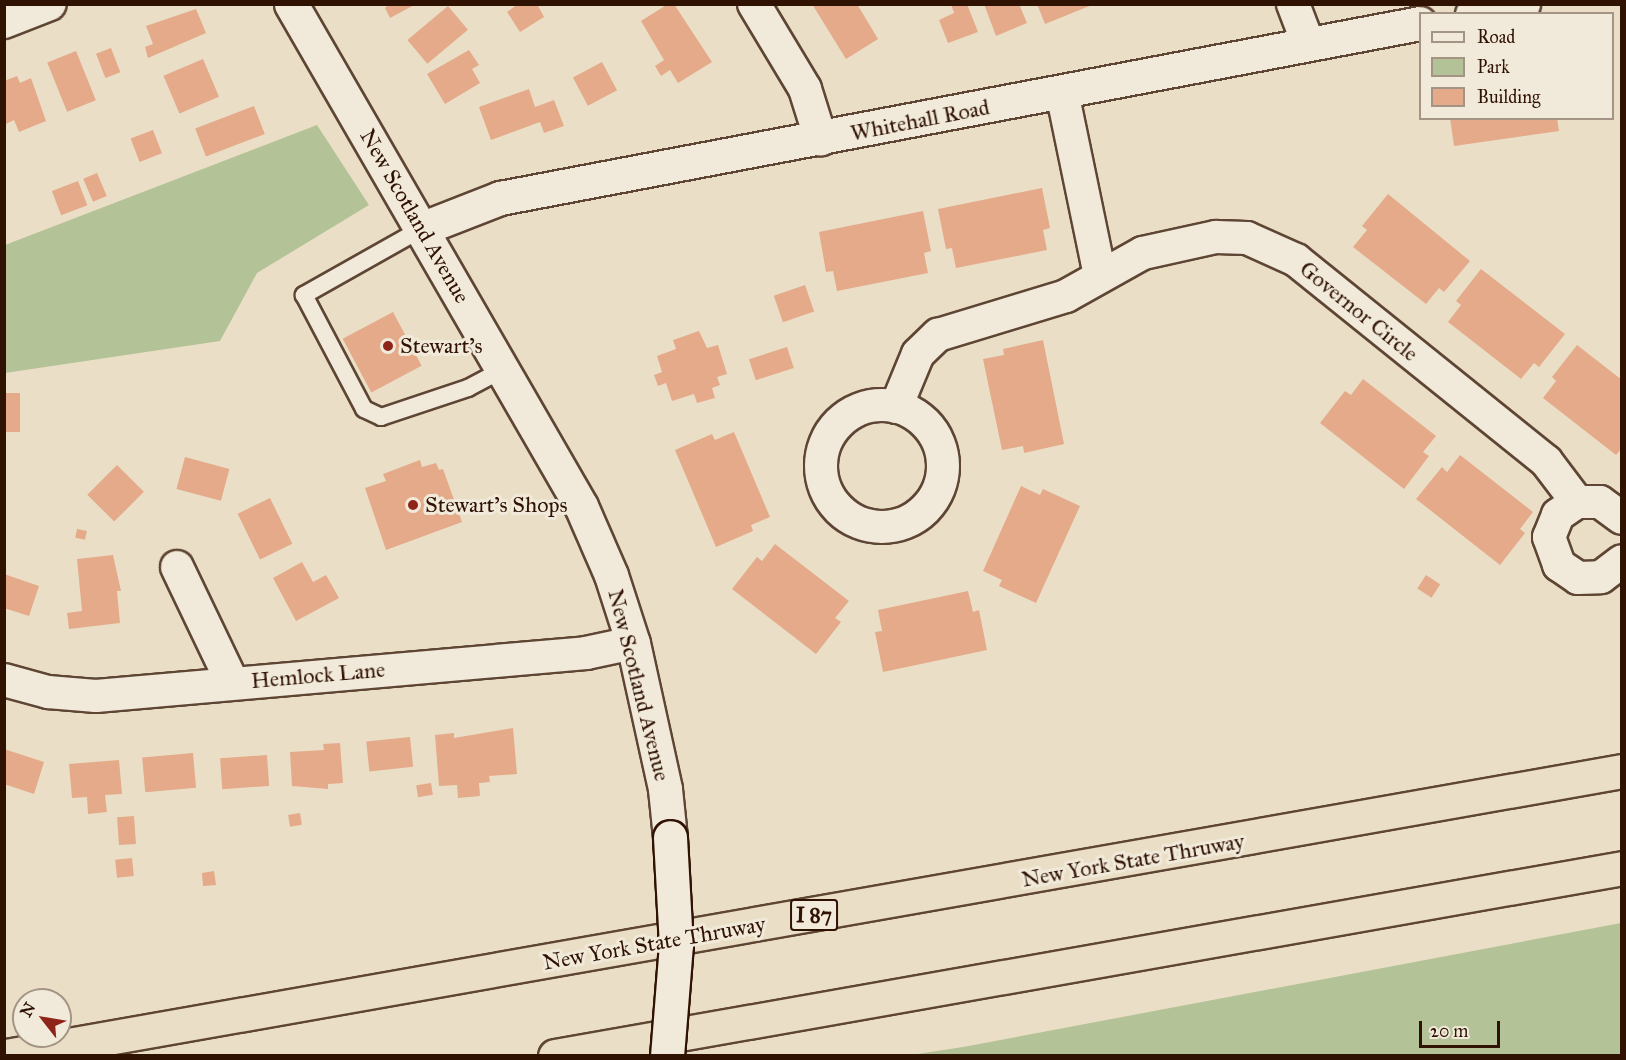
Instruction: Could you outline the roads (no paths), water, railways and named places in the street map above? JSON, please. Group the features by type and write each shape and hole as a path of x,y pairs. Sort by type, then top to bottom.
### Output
{"highway":[{"name":"New York State Thruway","path":"6,1056 1622,771"},
{"path":"555,1056 1622,868"}],"street":[{"path":"4,22 50,4"},
{"name":"New Scotland Avenue","path":"291,4 423,228 581,506 611,575 633,643 663,779 670,837 676,945 667,1056"},
{"path":"754,4 812,105 821,140"},
{"path":"1293,4 1308,43"},
{"path":"1482,12 1523,4"},
{"name":"Whitehall Road","path":"423,228 500,198 821,140 1308,43 1419,23"},
{"path":"1062,92 1100,276"},
{"name":"Governor Circle","path":"896,407 918,354 933,338 1053,301 1137,254 1216,237 1268,244 1296,260 1546,461 1577,502"},
{"path":"1622,518 1600,502 1577,502 1558,515 1551,529 1551,552 1559,565 1578,578 1593,579 1608,574 1622,561"},
{"path":"177,567 232,682"},
{"name":"Hemlock Lane","path":"4,680 48,693 86,696 586,652 633,643"}],"lane":[{"path":"423,228 304,295 364,409 381,417 468,388 503,369"}],"place":[{"name":"Stewart's","path":"388,346"},
{"name":"Stewart's Shops","path":"413,505"}]}
